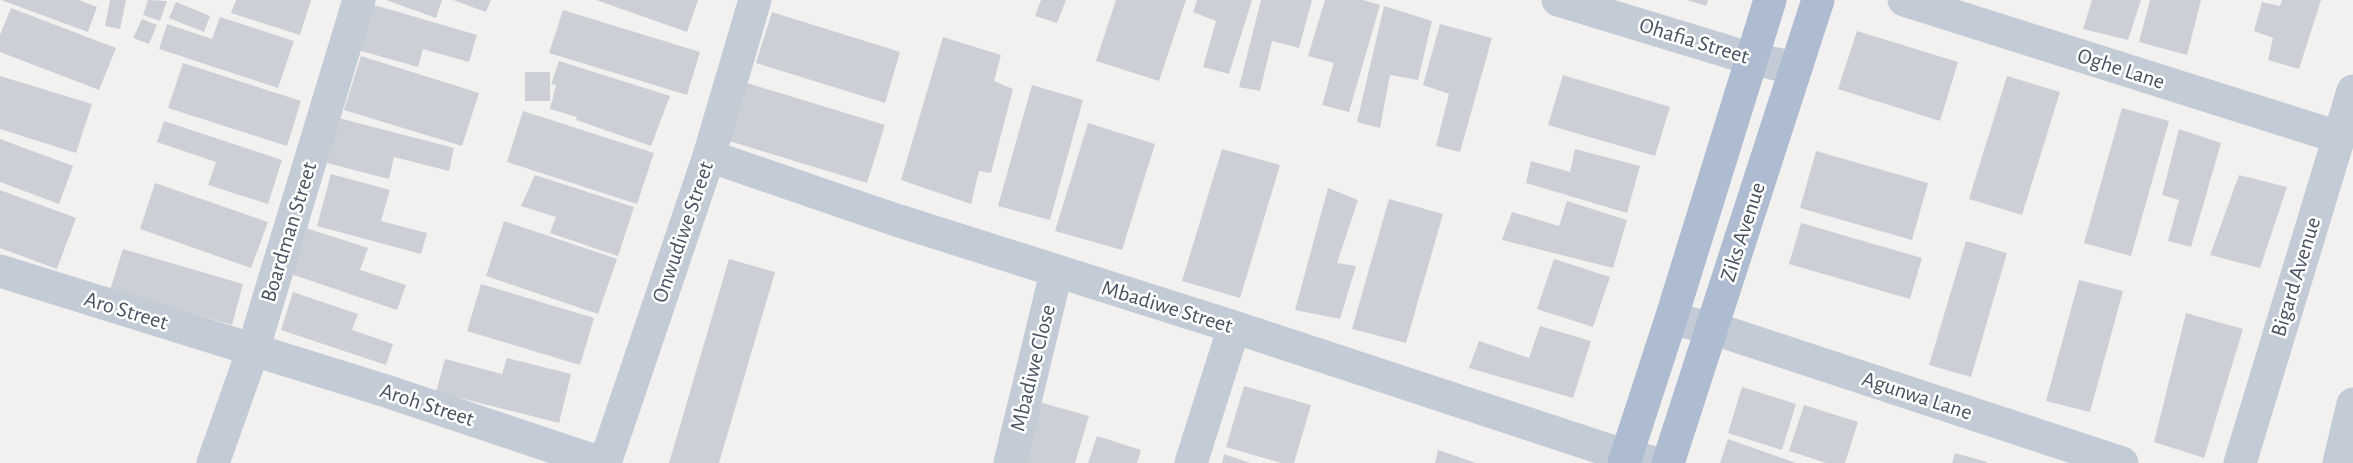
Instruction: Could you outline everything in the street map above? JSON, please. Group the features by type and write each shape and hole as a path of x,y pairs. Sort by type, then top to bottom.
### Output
{"main road":[{"name":"Ziks Avenue","path":"1635,461 1671,319 1770,0"},
{"name":"Ziks Avenue","path":"1668,463 1818,0"}],"street":[{"name":"Boardman Street","path":"213,463 253,350 359,0"},
{"name":"Onwudiwe Street","path":"603,463 709,156 755,0"},
{"name":"Ohafia Street","path":"1558,0 1752,59 1796,68"},
{"name":"Oghe Lane","path":"1904,0 2338,137"},
{"name":"Bigard Avenue","path":"2240,463 2353,91"},
{"name":"Mbadiwe Street","path":"709,156 1056,273 1234,327 1635,461"},
{"name":"Aro Street","path":"0,271 253,350"},
{"name":"Mbadiwe Close","path":"1010,463 1056,273"},
{"name":"Agunwa Lane","path":"1671,319 1712,328 2122,463"},
{"path":"1191,463 1234,327"},
{"name":"Aroh Street","path":"253,350 386,391 603,463"},
{"path":"2339,463 2353,404"}],"building":[{"path":"1,0 79,0 97,7 88,32"},
{"path":"110,0 126,0 120,29 105,26"},
{"path":"148,0 167,1 160,21 143,15"},
{"path":"236,0 311,0 300,35 231,13"},
{"path":"386,0 442,0 436,18"},
{"path":"453,0 491,0 486,12"},
{"path":"596,0 698,0 687,32"},
{"path":"1041,0 1066,0 1057,23 1035,16"},
{"path":"1116,0 1186,0 1159,81 1096,61"},
{"path":"1197,0 1252,0 1229,74 1203,67 1216,21 1193,12"},
{"path":"1261,0 1312,0 1299,48 1272,41 1260,91 1239,87"},
{"path":"1325,0 1363,0 1380,5 1349,112 1322,105 1334,63 1308,56"},
{"path":"1687,0 1708,0 1706,6"},
{"path":"2092,0 2141,0 2128,40 2083,29"},
{"path":"2150,0 2201,0 2187,55 2139,42"},
{"path":"2282,0 2321,0 2299,69 2268,60 2273,38 2254,31 2262,2 2280,6"},
{"path":"176,2 210,16 204,32 169,18"},
{"path":"371,4 477,35 469,62 423,49 418,67 358,50"},
{"path":"1384,6 1432,21 1418,80 1390,75 1380,128 1357,122"},
{"path":"11,8 116,48 99,90 0,52 0,35"},
{"path":"563,10 700,52 687,95 549,53"},
{"path":"772,12 900,52 885,103 756,63"},
{"path":"220,17 294,41 278,88 159,49 167,24 212,39"},
{"path":"142,19 157,25 149,44 133,38"},
{"path":"1440,24 1492,38 1460,152 1436,146 1449,94 1423,85"},
{"path":"1857,31 1958,62 1940,121 1838,89"},
{"path":"943,37 1001,55 994,81 1013,89 991,173 979,171 971,204 901,180"},
{"path":"361,56 479,93 462,146 344,110"},
{"path":"559,61 670,96 651,146 550,109 556,85 551,84"},
{"path":"183,63 301,101 287,146 168,108"},
{"path":"525,72 550,72 550,101 525,101"},
{"path":"1563,75 1670,107 1655,156 1548,125"},
{"path":"0,76 92,104 76,153 0,129"},
{"path":"2007,76 2060,92 2022,215 1969,199"},
{"path":"747,83 885,125 867,183 729,141"},
{"path":"1032,85 1083,100 1050,220 998,206"},
{"path":"2122,108 2169,121 2131,256 2084,243"},
{"path":"523,111 654,153 637,204 507,162"},
{"path":"339,118 454,148 449,171 394,157 389,179 327,163"},
{"path":"164,121 282,160 268,204 208,185 216,162 157,142"},
{"path":"1088,123 1155,144 1122,250 1055,231"},
{"path":"2179,129 2221,143 2191,247 2168,241 2179,200 2162,195"},
{"path":"0,139 73,166 59,204 0,182"},
{"path":"1222,149 1280,165 1240,298 1182,281"},
{"path":"1575,149 1640,166 1627,213 1526,183 1531,161 1570,172"},
{"path":"1816,151 1928,183 1912,240 1800,208"},
{"path":"331,174 390,190 381,221 427,233 421,254 317,226"},
{"path":"535,175 634,207 618,256 550,233 556,217 521,206"},
{"path":"2239,175 2287,187 2260,268 2210,255"},
{"path":"155,183 268,222 251,268 140,229"},
{"path":"1328,188 1358,200 1337,263 1356,266 1340,319 1295,310"},
{"path":"0,190 76,218 57,269 0,248"},
{"path":"1389,199 1443,214 1406,343 1352,329"},
{"path":"1567,201 1627,220 1613,268 1502,240 1512,212 1559,226"},
{"path":"504,221 617,259 598,314 486,276"},
{"path":"1801,223 1922,258 1910,299 1789,264"},
{"path":"303,227 368,248 360,270 406,285 397,310 288,273"},
{"path":"1966,241 2007,253 1971,377 1929,365"},
{"path":"123,249 243,284 232,325 110,290"},
{"path":"729,259 775,272 719,463 669,463"},
{"path":"1554,259 1610,277 1593,327 1537,309"},
{"path":"2079,280 2123,291 2090,412 2046,401"},
{"path":"481,284 594,318 580,365 467,331"},
{"path":"293,292 358,314 352,330 393,344 386,365 281,330"},
{"path":"2186,313 2243,329 2204,458 2154,442"},
{"path":"1540,326 1591,341 1573,398 1469,368 1479,341 1529,358"},
{"path":"507,358 571,374 559,423 436,392 445,359 502,374"},
{"path":"1244,386 1311,405 1294,463 1281,463 1226,447"},
{"path":"1742,387 1796,404 1782,450 1728,433"},
{"path":"1039,402 1089,416 1075,463 1020,463"},
{"path":"1804,405 1858,422 1845,463 1826,463 1789,451"},
{"path":"1097,436 1141,450 1137,463 1088,463"},
{"path":"1728,439 1796,463 1720,463"},
{"path":"1438,450 1476,463 1435,463"},
{"path":"1955,453 1987,462 1987,463 1952,463"},
{"path":"1224,454 1250,463 1222,463"}]}
